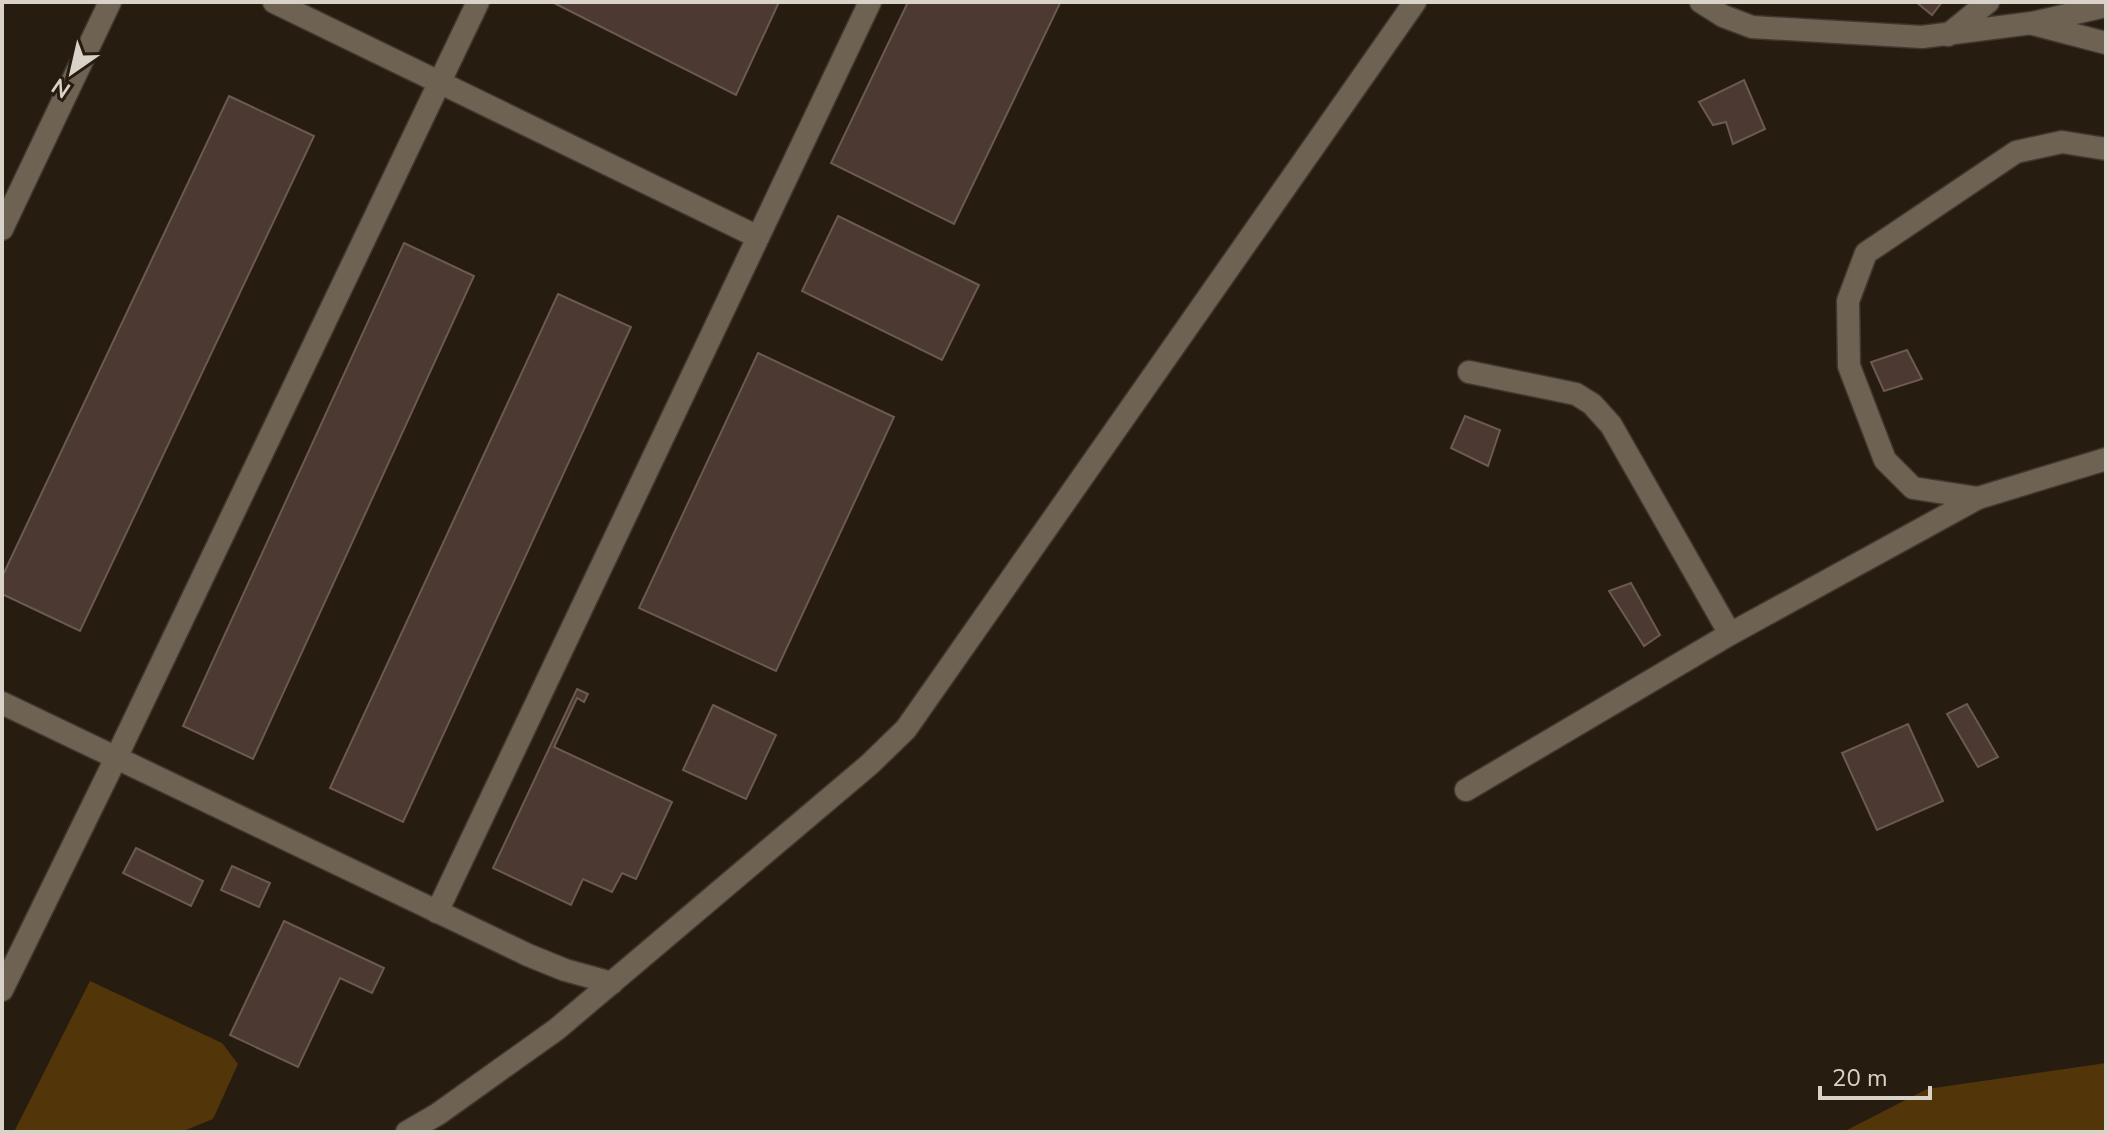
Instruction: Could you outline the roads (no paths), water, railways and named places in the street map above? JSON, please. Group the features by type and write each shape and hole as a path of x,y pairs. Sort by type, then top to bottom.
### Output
{"lane":[{"path":"2,229 110,2"},
{"path":"274,2 758,237"},
{"path":"2,990 478,2"},
{"path":"437,912 870,2"},
{"path":"407,1132 438,1114 557,1029 870,764 906,729 1415,2"},
{"path":"1701,2 1723,16 1752,27 1922,37 2032,23 2106,6"},
{"path":"1947,36 1988,2"},
{"path":"2032,23 2106,43"},
{"path":"1978,498 1913,488 1885,460 1849,366 1848,301 1866,253 2016,152 2062,142 2106,149"},
{"path":"1469,372 1576,394 1592,404 1611,425 1730,634"},
{"path":"1466,790 1730,634 1978,498 2106,459"},
{"path":"2,703 437,912 565,970 612,983"}]}
